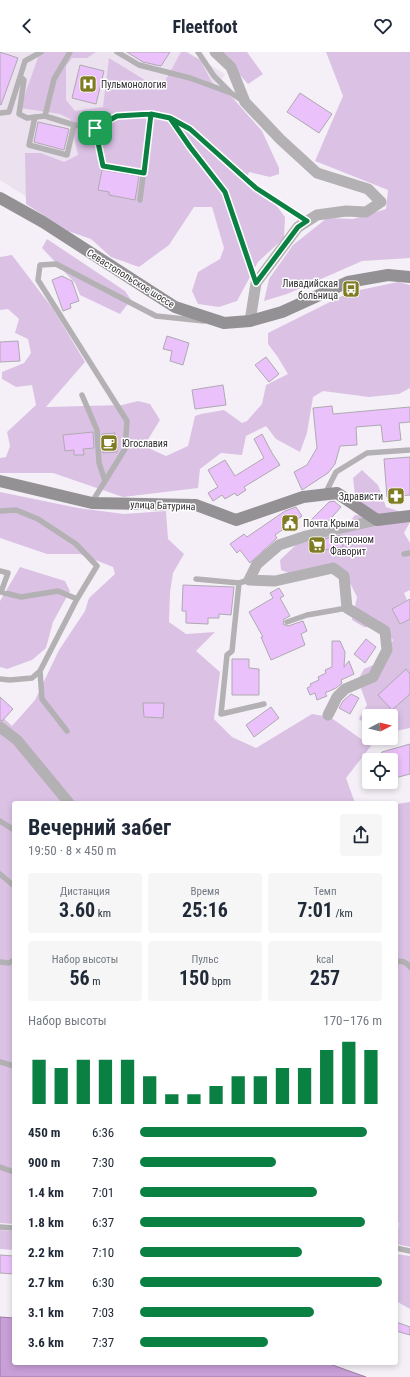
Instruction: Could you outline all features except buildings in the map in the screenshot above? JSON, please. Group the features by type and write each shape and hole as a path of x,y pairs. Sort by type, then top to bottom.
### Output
{"main road":[{"name":"Севастопольское шоссе","path":"0,198 43,222 175,307 224,323 282,312 348,282 388,275 410,277"},
{"path":"250,317 356,274 376,270 410,272"},
{"name":"улица Батурина","path":"0,481 92,503 196,505 236,520 303,497 337,493 377,520"},
{"path":"377,520 410,516"}],"street":[{"path":"215,52 231,67 245,102 280,139 317,173 368,189 381,202 366,212 346,211 317,214 298,227 256,283 250,317"},
{"path":"244,581 257,564 279,546 306,536 377,520"},
{"path":"244,581 275,581 333,568 344,576 347,608 385,631 387,650 373,676 345,689 337,697 328,715"},
{"path":"0,727 17,740 67,801"}],"lane":[{"path":"0,113 9,112 25,60 41,52"},
{"path":"45,116 54,79 70,52"},
{"path":"117,52 139,65 190,78 231,93"},
{"path":"198,52 214,76 231,93 245,102"},
{"path":"20,77 24,80 19,114 28,118 45,116 74,126 95,128 117,116 151,114 170,118 190,129 256,188 307,221"},
{"path":"140,200 151,114"},
{"path":"35,117 29,145 67,155 74,126"},
{"path":"170,118 190,147 225,192 256,283"},
{"path":"95,128 103,166 144,173"},
{"path":"92,503 125,449 127,421 38,280 40,265 56,264 156,316 224,323"},
{"path":"82,395 96,430 99,463 105,481"},
{"path":"324,495 336,472 368,453 410,450"},
{"path":"0,511 16,510 38,519 76,544 97,566 77,598 40,672 32,678 10,680 0,679"},
{"path":"0,571 8,573 1,593 21,597 58,591 77,598"},
{"path":"196,579 244,581 232,651 227,655 221,714 264,704"},
{"path":"287,622 307,615 347,608"},
{"path":"40,672 42,699 67,731"},
{"path":"0,821 12,829"},
{"path":"0,874 12,884"},
{"path":"0,962 9,963 12,961"},
{"path":"398,962 406,963 410,967"},
{"path":"0,1062 12,1065"},
{"path":"0,1167 12,1171"},
{"path":"0,1228 12,1228"},
{"path":"398,1248 410,1251"}],"shaded area":[{"path":"0,52 188,52 225,74 117,254 0,180"},
{"path":"40,52 96,52 87,58 72,58 66,66 66,100 75,111 103,107 109,58 153,85 165,81 181,52 186,52 200,60 213,84 231,96 262,131 279,168 279,174 270,177 249,172 248,175 253,190 270,197 285,217 284,238 258,262 237,301 219,307 198,304 192,291 198,272 220,259 224,248 212,207 194,207 169,245 139,267 111,257 91,239 68,231 26,204 25,153 41,153 64,162 78,155 70,119 60,114 20,108","holes":["102,169 114,172 115,169 140,174 135,200 109,195 109,192 99,190"]},
{"path":"219,52 247,52 263,74 248,84"},
{"path":"326,52 410,52 410,258 362,261 287,294 264,301 269,279 293,245 327,218 353,219 386,209 388,190 315,161 343,96"},
{"path":"47,239 125,291 131,300 120,314 80,295 75,283 42,248"},
{"path":"12,255 53,309 85,362 46,407 122,405 138,401 150,404 160,420 144,446 166,456 188,446 195,416 224,410 242,423 247,421 262,404 266,385 288,374 268,344 268,333 350,292 398,282 410,285 410,388 399,394 369,397 323,391 313,397 307,433 300,452 276,439 266,426 246,436 242,455 221,453 200,469 198,488 123,497 53,473 0,473 0,458 6,457 10,446 7,432 36,405 32,385 16,387 2,379 2,372 24,363 31,353 28,339 15,333 19,319 8,309 0,310 0,257","holes":["93,432 94,448 83,449 84,455 74,455 74,450 65,451 63,435"]},
{"path":"362,470 378,485 386,507 410,515 410,522 404,533 410,543 410,590 404,593 407,600 392,609 400,624 410,619 410,728 398,731 398,709 365,709 367,705 358,680 364,669 382,661 393,640 382,628 364,627 352,620 357,597 343,569 296,576 281,570 280,560 298,543 340,534 355,515 371,516 355,495 353,478"},
{"path":"0,492 78,508 124,514 166,511 168,539 184,554 173,573 170,592 169,622 186,634 215,632 196,651 220,672 214,719 232,737 256,748 312,714 330,717 362,740 362,745 371,746 366,753 362,753 362,758 346,778 354,801 12,801 12,1224 0,1223 0,715 12,726 35,700 59,650 85,611 89,598 115,574 113,567 80,554 47,554 0,538"},
{"path":"20,567 65,581 70,591 53,622 46,648 32,660 7,669 0,667 0,601"},
{"path":"362,714 362,721 359,719"},
{"path":"410,802 410,1247 398,1244 398,804"},
{"path":"0,1230 12,1231 12,1250 0,1249"},
{"path":"398,1254 410,1256 410,1309 398,1302"},
{"path":"0,1317 12,1318 12,1365 333,1365 366,1377 0,1377"}],"place":[{"name":"Пульмонология","path":"88,84"},
{"name":"Ливадийская больница","path":"351,289"},
{"name":"Югославия","path":"109,443"},
{"name":"Здрависти","path":"396,496"},
{"name":"Почта Крыма","path":"290,523"},
{"name":"Гастроном Фаворит","path":"317,545"}],"route":[{"path":"95,128 103,166 144,173 151,114 170,118 190,129 256,188 307,221 298,227 256,283 225,192 190,147 170,118 151,114 117,116 95,128"}]}
